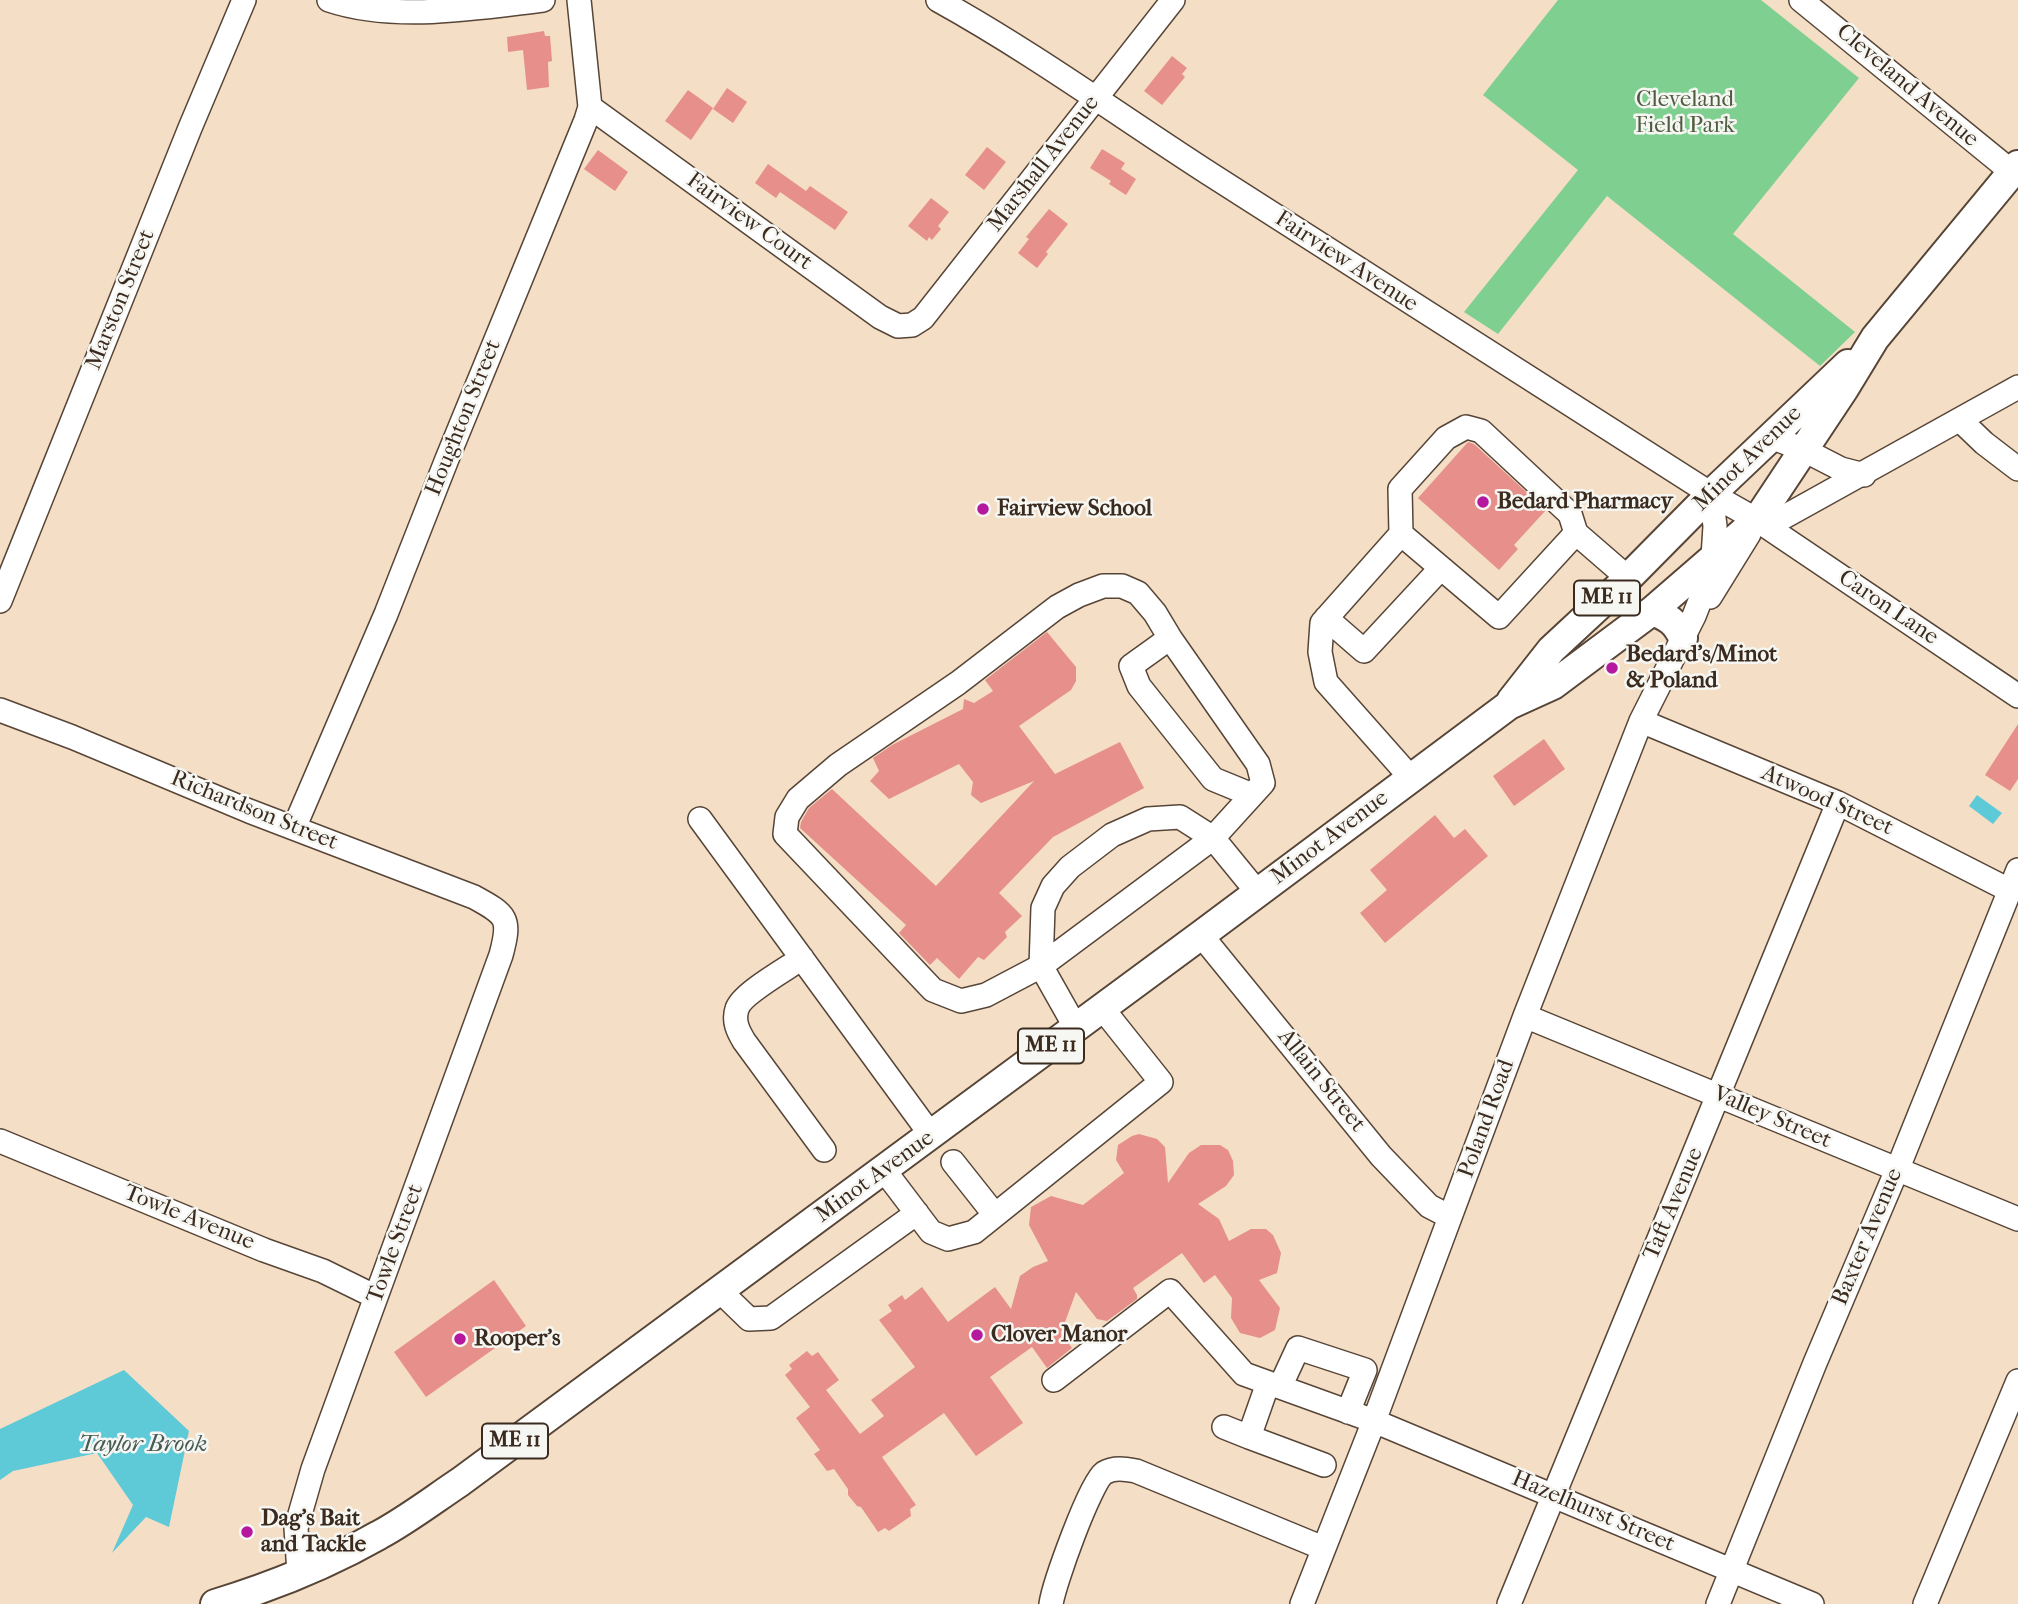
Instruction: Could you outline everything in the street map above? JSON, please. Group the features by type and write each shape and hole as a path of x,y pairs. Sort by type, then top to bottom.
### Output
{"main road":[{"name":"ME 11","path":"1757,520 1875,338 2015,169"},
{"name":"Minot Avenue","path":"1508,705 1551,650 1875,338"},
{"name":"Minot Avenue","path":"215,1604 299,1573 380,1535 421,1509 1076,1028 1508,705 1553,685 1652,611 1757,520"},
{"path":"1652,611 1677,625 1684,638"}],"street":[{"name":"Marston Street","path":"0,601 244,0"},
{"path":"329,0 405,12 471,9 543,0"},
{"name":"Houghton Street","path":"294,828 386,614 590,107 579,0"},
{"name":"Fairview Avenue","path":"937,0 1096,98 1384,287 1711,494 1757,520"},
{"name":"Marshall Avenue","path":"912,325 939,301 1173,0"},
{"name":"Cleveland Avenue","path":"1801,0 2015,169"},
{"name":"Fairview Court","path":"590,107 880,317 898,326 912,325"},
{"path":"1757,520 1784,517 1864,475 2018,387"},
{"path":"1960,420 1984,443 2018,468"},
{"path":"1411,778 1326,682 1320,652 1322,624 1401,534 1399,489 1446,438 1466,427 1481,431 1570,514 1576,533 1628,578"},
{"path":"1771,437 1841,469 1864,475"},
{"name":"Poland Road","path":"1684,638 1707,583 1713,557 1715,526 1711,494"},
{"name":"Poland Road","path":"1302,1604 1374,1421 1525,1016 1641,721 1684,638 1757,520"},
{"name":"Caron Lane","path":"1757,520 2018,696"},
{"path":"1401,534 1499,617 1576,533"},
{"path":"1326,618 1364,651 1441,568"},
{"path":"1103,586 1122,586 1138,593 1155,612 1170,638 1258,764 1263,783 1252,795 1213,838 1041,966 986,995 961,1001 933,990 785,834 787,817 797,799 838,765 958,683 1057,607 1103,586"},
{"path":"1170,638 1131,666 1139,686 1213,779 1252,795"},
{"name":"Richardson Street","path":"0,710 474,897 496,909 504,918"},
{"name":"Atwood Street","path":"1641,721 2014,880"},
{"name":"Taft Avenue","path":"1509,1604 1838,803"},
{"path":"1076,1028 1041,966 1043,908 1053,886 1070,867 1112,835 1148,819 1180,817 1213,838 1258,892"},
{"path":"701,818 931,1135"},
{"name":"Baxter Avenue","path":"1718,1604 2014,880"},
{"name":"Towle Street","path":"299,1573 296,1544 298,1517 501,955 507,931 504,918"},
{"name":"Allain Street","path":"1201,935 1381,1156 1429,1206 1450,1217"},
{"path":"802,958 737,1006 737,1029 824,1150"},
{"path":"884,1170 930,1232 948,1239 974,1232 1161,1082 1102,1008"},
{"name":"Valley Street","path":"1525,1016 2018,1220"},
{"name":"Towle Avenue","path":"0,1141 323,1271 376,1297"},
{"path":"953,1162 996,1214"},
{"path":"720,1291 749,1320 771,1318 917,1213"},
{"name":"Hazelhurst Street","path":"1054,1380 1170,1291 1244,1374 1374,1421 1812,1604"},
{"path":"1249,1437 1274,1385 1298,1348 1365,1370 1348,1412"},
{"path":"1925,1604 2018,1381"},
{"path":"1224,1427 1324,1465"},
{"path":"1051,1604 1067,1553 1094,1485 1107,1471 1136,1471 1323,1548"}],"green space":[{"name":"Cleveland Field Park","path":"1558,0 1761,0 1859,78 1733,234 1855,332 1820,366 1607,196 1498,334 1464,312 1578,170 1483,95"}],"water":[{"path":"1977,795 2002,813 1993,824 1969,806"},
{"name":"Taylor Brook","path":"124,1370 189,1431 169,1527 146,1517 112,1553 133,1505 97,1453 13,1471 0,1480 0,1429"}],"building":[{"path":"544,31 545,36 550,36 552,61 548,62 549,87 527,90 523,50 508,52 507,37"},
{"path":"1172,56 1187,68 1182,74 1185,77 1162,105 1144,91"},
{"path":"727,88 747,102 733,123 713,109"},
{"path":"688,90 713,108 691,140 665,121"},
{"path":"987,147 1006,162 984,190 965,175"},
{"path":"1102,149 1125,163 1121,169 1136,179 1126,195 1109,184 1111,181 1090,168"},
{"path":"598,150 628,172 615,191 584,169"},
{"path":"768,164 806,191 810,186 848,212 835,230 780,192 776,198 755,183"},
{"path":"931,198 949,212 938,226 941,229 932,240 929,237 927,241 908,226"},
{"path":"1049,209 1068,224 1037,268 1018,253 1029,239 1026,237"},
{"name":"Bedard Pharmacy","path":"1468,442 1474,444 1546,510 1514,545 1518,549 1499,570 1418,498"},
{"path":"1047,632 1076,667 1076,681 1071,690 1019,726 1055,774 1120,742 1144,788 1053,837 999,893 1022,916 1005,932 1007,937 984,960 978,957 959,979 937,958 930,965 899,933 906,925 800,828 801,822 809,808 832,789 936,886 1034,781 981,803 971,795 973,782 959,764 889,799 870,781 879,771 873,758 892,745 963,709 964,699 974,703 993,691 985,680"},
{"path":"2018,724 2018,779 2010,791 1985,775"},
{"path":"1544,739 1565,769 1514,806 1493,776"},
{"path":"1435,815 1454,838 1465,829 1488,856 1385,943 1360,913 1387,890 1370,870"},
{"name":"Clover Manor","path":"1139,1134 1157,1139 1165,1147 1168,1183 1189,1153 1201,1145 1220,1145 1228,1150 1233,1161 1234,1175 1226,1186 1198,1204 1219,1219 1229,1241 1251,1229 1266,1229 1273,1235 1281,1253 1277,1273 1259,1280 1280,1308 1275,1330 1260,1338 1240,1333 1231,1318 1232,1298 1215,1275 1204,1283 1182,1253 1133,1288 1137,1299 1107,1321 1097,1319 1076,1292 1061,1333 1072,1348 1047,1368 1032,1347 990,1377 1023,1423 976,1456 944,1413 882,1457 916,1505 910,1509 911,1516 889,1531 885,1528 878,1532 861,1507 848,1495 848,1489 834,1469 827,1471 814,1454 820,1450 796,1418 810,1407 785,1375 792,1369 789,1365 807,1351 812,1356 818,1352 839,1380 826,1390 860,1434 884,1416 871,1400 915,1367 879,1320 892,1311 888,1305 902,1295 905,1300 922,1287 948,1322 995,1287 1011,1309 1020,1276 1048,1261 1029,1225 1031,1207 1051,1196 1083,1205 1124,1173 1116,1160 1118,1145"},
{"name":"Rooper's","path":"494,1280 526,1326 426,1397 394,1352"}],"place":[{"name":"Bedard Pharmacy","path":"1483,502"},
{"name":"Fairview School","path":"983,509"},
{"name":"Bedard's/Minot & Poland","path":"1612,668"},
{"name":"Clover Manor","path":"977,1335"},
{"name":"Rooper's","path":"460,1339"},
{"name":"Dag's Bait and Tackle","path":"247,1532"}]}
